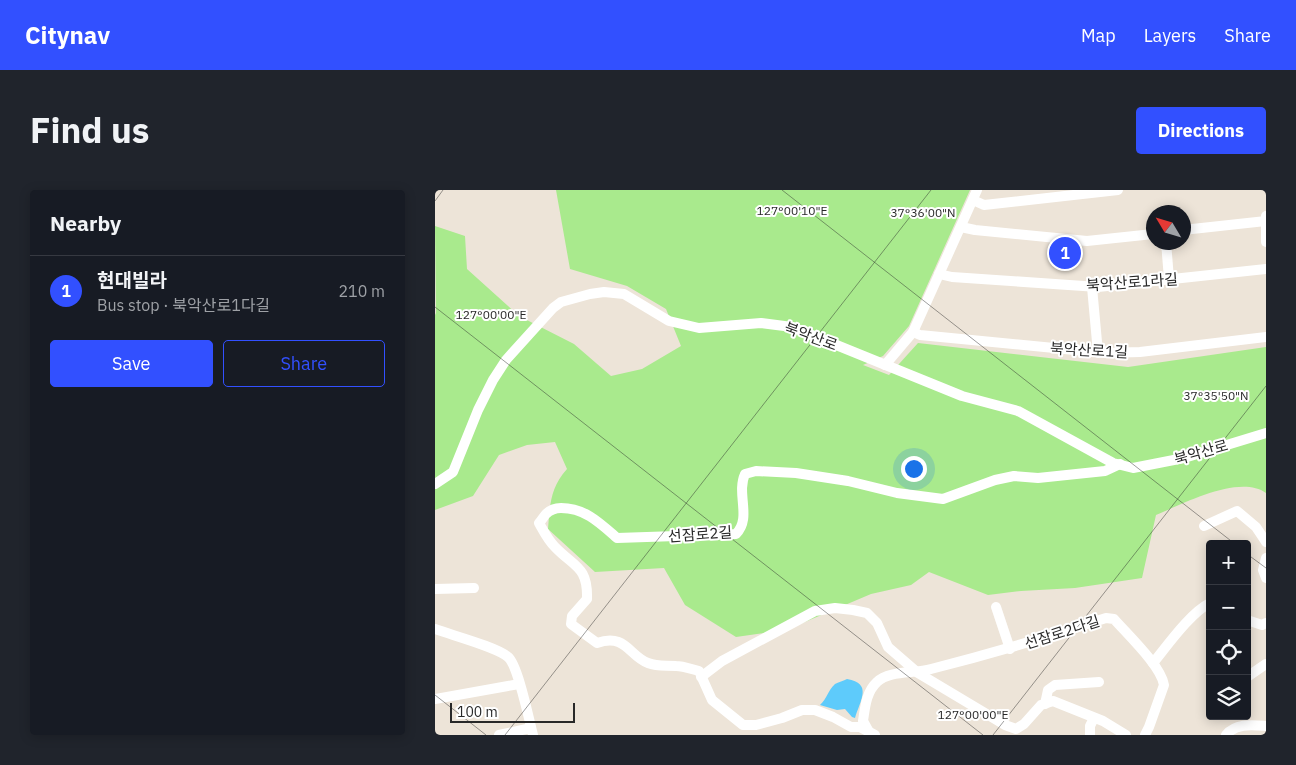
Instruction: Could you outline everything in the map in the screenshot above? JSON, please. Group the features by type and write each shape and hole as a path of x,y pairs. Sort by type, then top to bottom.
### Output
{"street":[{"path":"885,365 913,332 977,190"},
{"path":"973,200 985,204 1118,190"},
{"path":"1266,216 1266,242"},
{"path":"1191,229 1266,222"},
{"path":"961,226 975,230 1087,241 1146,235"},
{"path":"1167,250 1169,280"},
{"name":"북악산로1라길","path":"939,274 952,277 1092,287 1266,269"},
{"path":"1092,287 1098,352"},
{"name":"북악산로","path":"435,484 453,472 478,410 493,380 506,360 553,308 561,302 604,292 623,294 669,321 699,328 761,323 792,327 962,396 1018,411 1083,447 1133,468 1141,468 1184,458 1266,433"},
{"name":"북악산로1길","path":"913,332 920,335 1098,352 1140,352 1266,337"},
{"name":"선잠로2길","path":"701,677 699,671 676,666 659,666 646,663 617,640 604,640 597,643 571,624 572,616 587,599 588,586 583,573 555,547 544,533 539,523 547,512 557,508 570,508 585,513 599,522 617,538 736,534 741,529 744,521 741,482 745,474 756,471 805,474 848,481 897,494 943,499 1014,476 1038,478 1072,475 1105,471 1120,464"},
{"path":"1203,526 1237,510 1255,527 1266,542"},
{"path":"1266,558 1263,570 1266,578"},
{"path":"435,589 474,588"},
{"path":"1153,663 1188,622 1206,605"},
{"name":"선잠로2다길","path":"996,607 1010,649"},
{"path":"871,734 860,727 851,727 815,710 802,710 756,725 743,725 712,700 701,677 722,661 815,611 835,608 853,610 867,613 877,623 888,647 917,673 1005,725 1016,729 1024,724 1041,705 1053,701 1103,721 1126,735"},
{"name":"선잠로2다길","path":"871,734 863,721 871,689 878,681 889,676 917,673 1010,649 1106,618 1115,619 1153,663 1163,678 1164,685 1145,735"},
{"path":"1251,621 1262,625 1266,623"},
{"path":"435,629 493,649 508,656 513,662 532,732 499,735"},
{"path":"1250,675 1266,664"},
{"path":"1045,704 1048,690 1055,685 1099,682"},
{"path":"435,699 519,684"},
{"path":"1091,735 1090,726 1094,718"},
{"path":"1227,735 1243,721 1266,726"}],"green space":[{"path":"556,190 970,190 909,326 883,356 863,365 889,375 918,343 1128,367 1266,347 1266,493 1255,488 1226,489 1196,498 1156,515 1142,578 1075,588 988,595 929,572 911,585 871,594 786,630 736,637 685,605 664,568 595,572 548,529 550,504 554,490 567,469 555,442 527,445 499,455 473,496 435,510 435,226 465,236 467,269 519,316 574,344 611,376 642,369 681,346 666,309 627,286 570,269"}],"water":[{"path":"847,679 860,684 862,689 862,699 855,718 845,709 837,710 820,705 835,684"}],"place":[{"name":"현대빌라","path":"1065,253"}]}
